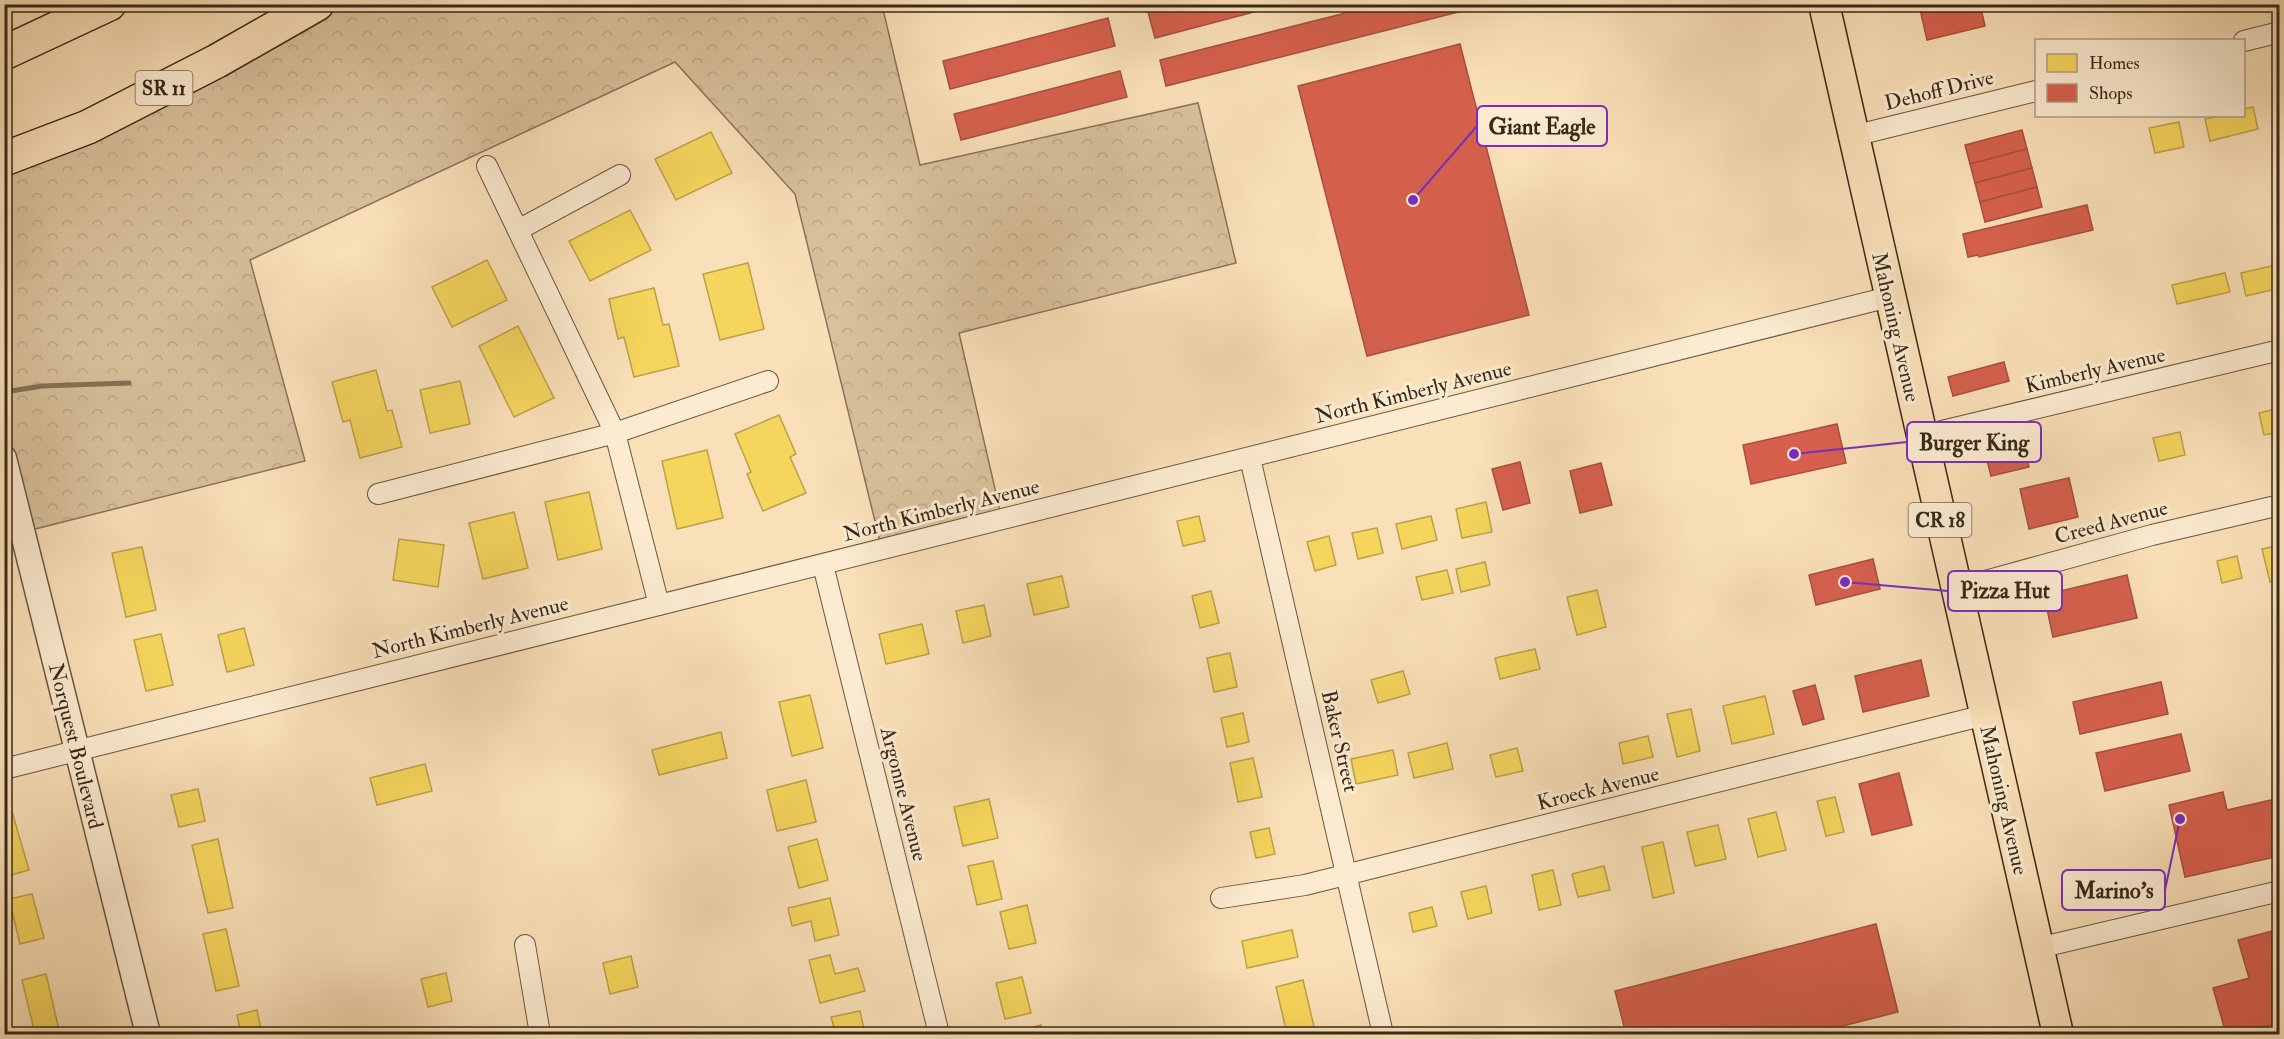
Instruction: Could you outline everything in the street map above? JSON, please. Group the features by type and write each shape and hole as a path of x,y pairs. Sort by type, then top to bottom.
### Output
{"highway":[{"path":"4,53 108,4"},
{"name":"SR 11","path":"4,159 88,127 217,61 317,4"}],"main road":[{"name":"Mahoning Avenue","path":"1824,4 2058,1035"}],"street":[{"path":"2245,41 2280,32"},
{"name":"Dehoff Drive","path":"1853,136 2035,91"},
{"path":"487,166 615,433 659,605"},
{"path":"518,230 621,175"},
{"name":"North Kimberly Avenue","path":"4,769 1889,297"},
{"name":"Kimberly Avenue","path":"1921,436 2280,350"},
{"path":"378,494 615,433 768,381"},
{"name":"Norquest Boulevard","path":"4,458 148,1035"},
{"name":"Baker Street","path":"1250,458 1383,1035"},
{"name":"Creed Avenue","path":"1956,589 2152,535 2280,505"},
{"name":"Argonne Avenue","path":"823,565 939,1035"},
{"name":"Kroeck Avenue","path":"1221,898 1294,887 1985,716"},
{"path":"2038,948 2280,891"},
{"path":"525,945 540,1035"}],"green space":[{"path":"317,5 882,5 920,165 1198,103 1236,263 959,333 1002,519 882,550 795,194 675,62 250,260 305,461 23,532 4,458 4,159"}],"building: Homes":[{"path":"2253,107 2258,129 2210,141 2205,119 2245,117 2245,109"},
{"path":"2179,122 2184,147 2155,153 2149,128"},
{"path":"711,132 732,173 676,200 655,159"},
{"path":"630,210 651,250 590,281 569,241"},
{"path":"487,260 507,300 452,327 432,287"},
{"path":"748,263 764,329 720,340 703,274"},
{"path":"2280,264 2280,288 2246,296 2241,273"},
{"path":"2225,273 2230,292 2177,304 2172,285"},
{"path":"654,288 663,325 669,324 679,366 634,377 624,337 618,339 609,299"},
{"path":"518,326 554,398 514,417 479,346"},
{"path":"376,370 387,411 392,410 402,447 360,458 350,420 343,422 332,382"},
{"path":"460,381 470,424 430,433 420,390"},
{"path":"2280,408 2280,432 2264,435 2259,413"},
{"path":"779,415 796,454 790,457 806,493 763,511 747,474 751,472 735,434"},
{"path":"2180,432 2185,455 2159,461 2153,438"},
{"path":"707,450 723,518 677,529 662,461"},
{"path":"589,492 602,549 558,560 545,502"},
{"path":"1486,502 1492,532 1462,538 1456,509"},
{"path":"514,512 528,568 483,579 469,523"},
{"path":"1199,516 1205,541 1183,546 1177,521"},
{"path":"1431,516 1437,540 1402,549 1396,524"},
{"path":"1377,528 1383,553 1358,559 1352,533"},
{"path":"1329,536 1336,565 1315,571 1307,542"},
{"path":"399,539 444,545 438,587 393,580"},
{"path":"2280,545 2280,579 2270,582 2262,549"},
{"path":"142,547 156,610 126,617 112,553"},
{"path":"2237,556 2242,578 2222,583 2217,561"},
{"path":"1485,562 1490,585 1461,592 1456,569"},
{"path":"1447,570 1453,593 1422,600 1416,577"},
{"path":"1062,576 1069,607 1034,615 1027,584"},
{"path":"1597,590 1606,627 1577,635 1567,597"},
{"path":"1211,591 1219,623 1200,628 1192,596"},
{"path":"984,605 991,636 963,643 956,611"},
{"path":"922,624 929,654 886,664 879,634"},
{"path":"244,628 254,665 227,672 218,635"},
{"path":"161,634 173,685 146,691 134,640"},
{"path":"1535,649 1540,669 1500,679 1495,658"},
{"path":"1230,653 1237,687 1214,692 1207,658"},
{"path":"1403,671 1410,694 1378,703 1371,680"},
{"path":"810,695 823,748 792,756 779,702"},
{"path":"1765,696 1774,734 1732,744 1723,706"},
{"path":"1691,709 1700,751 1677,757 1667,714"},
{"path":"1243,713 1249,742 1227,747 1221,718"},
{"path":"721,732 727,758 659,775 652,750"},
{"path":"1648,736 1653,757 1623,764 1619,743"},
{"path":"1447,743 1453,769 1414,778 1408,753"},
{"path":"1517,748 1523,771 1496,777 1490,755"},
{"path":"1393,750 1398,775 1356,784 1351,759"},
{"path":"1253,758 1262,797 1238,802 1230,763"},
{"path":"425,764 432,791 377,805 370,778"},
{"path":"806,780 816,822 777,831 767,790"},
{"path":"198,789 205,821 179,827 171,795"},
{"path":"1835,797 1844,832 1826,836 1817,801"},
{"path":"989,799 998,838 963,846 954,807"},
{"path":"11,808 29,870 4,877 4,810"},
{"path":"1776,812 1786,850 1758,857 1748,819"},
{"path":"1718,825 1726,859 1695,866 1687,832"},
{"path":"1269,828 1275,854 1256,858 1250,832"},
{"path":"218,839 233,908 208,913 192,845"},
{"path":"817,839 828,880 799,888 788,847"},
{"path":"1663,842 1674,893 1653,898 1642,847"},
{"path":"993,861 1002,899 977,905 968,866"},
{"path":"1604,866 1610,890 1578,897 1572,874"},
{"path":"1553,870 1561,905 1539,910 1532,875"},
{"path":"1486,886 1492,913 1468,919 1461,892"},
{"path":"32,894 44,938 20,944 9,899"},
{"path":"830,898 839,935 815,941 811,921 792,926 788,908"},
{"path":"1027,905 1036,943 1009,949 1000,912"},
{"path":"1432,907 1437,926 1413,932 1409,913"},
{"path":"226,929 239,986 216,991 203,934"},
{"path":"1292,930 1298,957 1247,968 1242,941"},
{"path":"830,955 835,974 858,968 865,991 820,1003 809,960"},
{"path":"631,956 638,987 610,994 603,963"},
{"path":"446,973 452,1001 428,1007 421,979"},
{"path":"46,974 60,1034 35,1034 22,980"},
{"path":"1022,977 1031,1013 1005,1019 996,983"},
{"path":"1303,980 1315,1031 1287,1034 1276,987"},
{"path":"257,1010 262,1034 241,1034 237,1015"},
{"path":"860,1011 865,1034 836,1034 831,1017"},
{"path":"1041,1025 1043,1034 1015,1034 1014,1032"}],"building: Shops":[{"path":"1161,4 1284,4 1155,38 1147,8"},
{"path":"1381,4 1490,4 1166,86 1160,60"},
{"path":"1980,4 1985,26 1927,40 1919,5"},
{"path":"1108,18 1115,46 950,89 943,61"},
{"path":"1460,44 1529,315 1367,356 1298,86"},
{"path":"1120,71 1127,97 961,140 954,114"},
{"path":"2022,130 2027,149 1970,164 1965,145"},
{"path":"2027,149 2032,168 1975,183 1970,164"},
{"path":"2032,168 2037,187 1980,202 1975,183"},
{"path":"2037,187 2042,207 1985,222 1980,202"},
{"path":"2087,205 2093,230 1979,257 1978,255 1968,257 1963,234"},
{"path":"2004,362 2009,381 1953,396 1948,377"},
{"path":"1837,424 1846,463 1751,484 1743,445"},
{"path":"2024,447 2029,467 1991,476 1986,456"},
{"path":"1520,462 1530,503 1503,510 1492,469"},
{"path":"1601,463 1612,505 1580,513 1570,471"},
{"path":"2069,478 2078,517 2029,529 2020,489"},
{"path":"1873,559 1880,589 1816,605 1809,575"},
{"path":"2127,575 2137,618 2053,637 2044,595"},
{"path":"1921,660 1929,696 1863,712 1855,676"},
{"path":"2161,682 2168,714 2080,734 2073,702"},
{"path":"1815,685 1824,719 1803,725 1793,691"},
{"path":"2181,734 2190,771 2105,791 2096,753"},
{"path":"1899,773 1912,825 1872,835 1859,784"},
{"path":"2223,792 2227,810 2280,798 2280,856 2185,877 2169,805"},
{"path":"1876,924 1898,1012 1811,1034 1626,1034 1615,991"},
{"path":"2280,929 2280,1023 2237,1034 2226,1034 2213,988 2249,978 2238,940"}],"waterway":[{"path":"11,391 42,386 129,383"}],"place":[{"name":"Giant Eagle","path":"1413,200"},
{"name":"Burger King","path":"1794,454"},
{"name":"Pizza Hut","path":"1845,582"},
{"name":"Marino's","path":"2180,819"}]}
